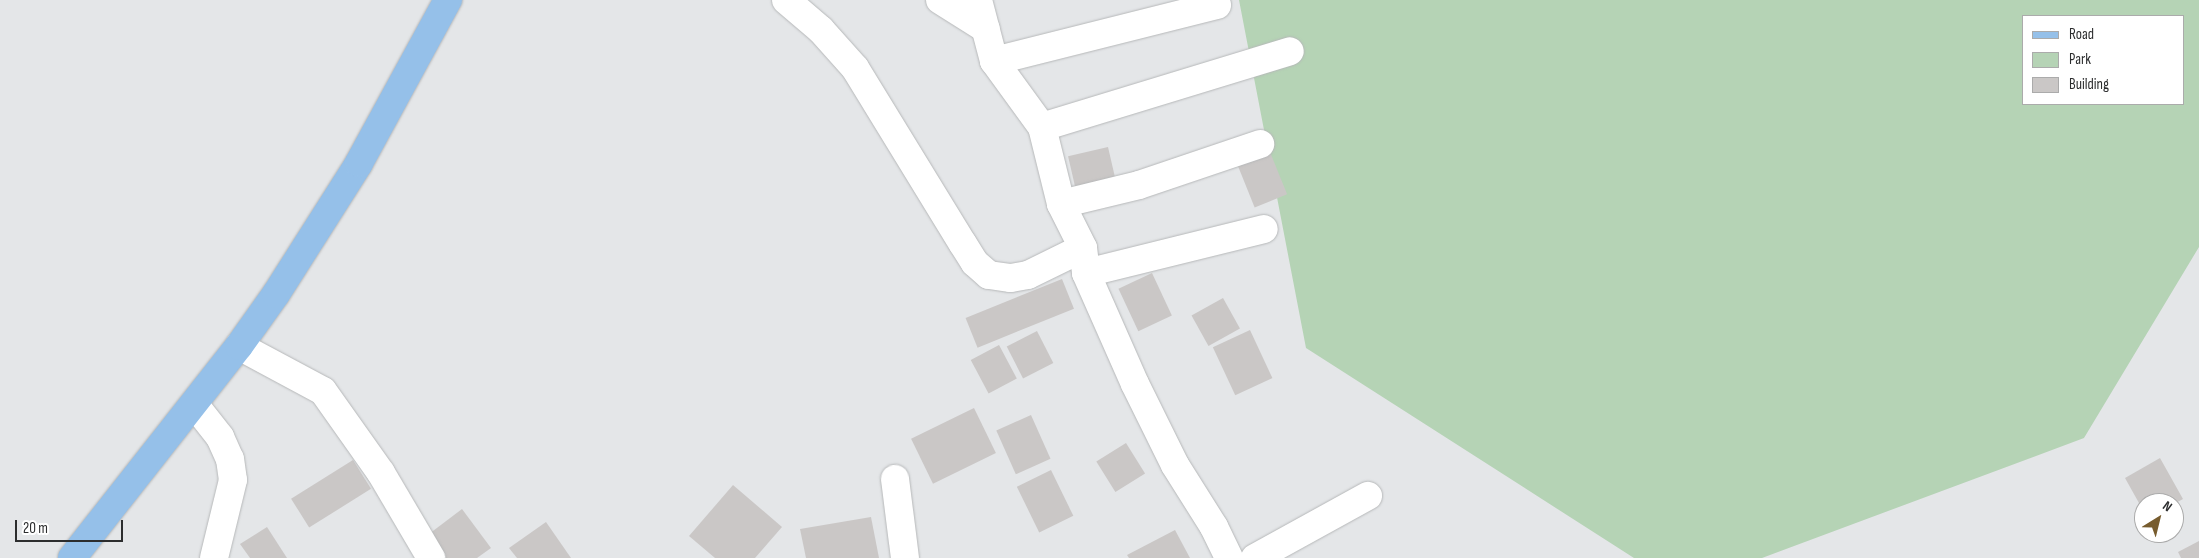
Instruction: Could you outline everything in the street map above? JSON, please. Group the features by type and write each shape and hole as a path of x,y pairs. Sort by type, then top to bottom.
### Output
{"main road":[{"path":"72,558 239,346 359,163 448,0"}],"street":[{"path":"786,0 821,30 855,68 963,244 975,262 989,275 1011,278 1085,260 1264,229"},
{"path":"940,0 986,29"},
{"path":"978,0 994,61 1042,127 1061,204 1175,465 1214,527 1229,558"},
{"path":"994,61 1217,6"},
{"path":"1042,127 1290,51"},
{"path":"1061,204 1139,185 1260,144"},
{"path":"239,346 323,391 381,473 431,558"},
{"path":"194,404 220,437 230,460 233,480 214,558"},
{"path":"895,479 905,558"},
{"path":"1255,558 1368,496"}],"green space":[{"path":"1239,0 2199,0 2199,247 2084,438 1762,558 1634,558 1306,348"}],"building":[{"path":"1108,147 1116,183 1076,192 1068,156"},
{"path":"1268,147 1287,194 1255,207 1236,160"},
{"path":"1152,273 1172,316 1138,331 1118,289"},
{"path":"1062,279 1074,309 978,348 966,318"},
{"path":"1223,298 1240,329 1208,346 1192,315"},
{"path":"1250,330 1272,378 1235,395 1213,347"},
{"path":"1037,331 1053,363 1023,379 1007,346"},
{"path":"999,345 1017,379 989,394 971,360"},
{"path":"974,408 996,453 933,484 911,439"},
{"path":"1031,415 1051,459 1016,474 996,430"},
{"path":"1126,443 1145,474 1115,492 1096,462"},
{"path":"2160,458 2180,493 2134,494 2125,478"},
{"path":"353,460 371,489 309,528 291,499"},
{"path":"1051,470 1073,516 1039,532 1017,487"},
{"path":"733,485 782,527 755,558 715,558 689,536"},
{"path":"462,509 491,548 477,558 441,558 425,537"},
{"path":"871,517 879,558 806,558 800,529"},
{"path":"546,522 571,558 517,558 509,548"},
{"path":"267,527 287,558 250,558 240,544"},
{"path":"1175,530 1190,558 1129,558 1127,555"},
{"path":"2199,541 2199,558 2181,558 2178,552"}]}
